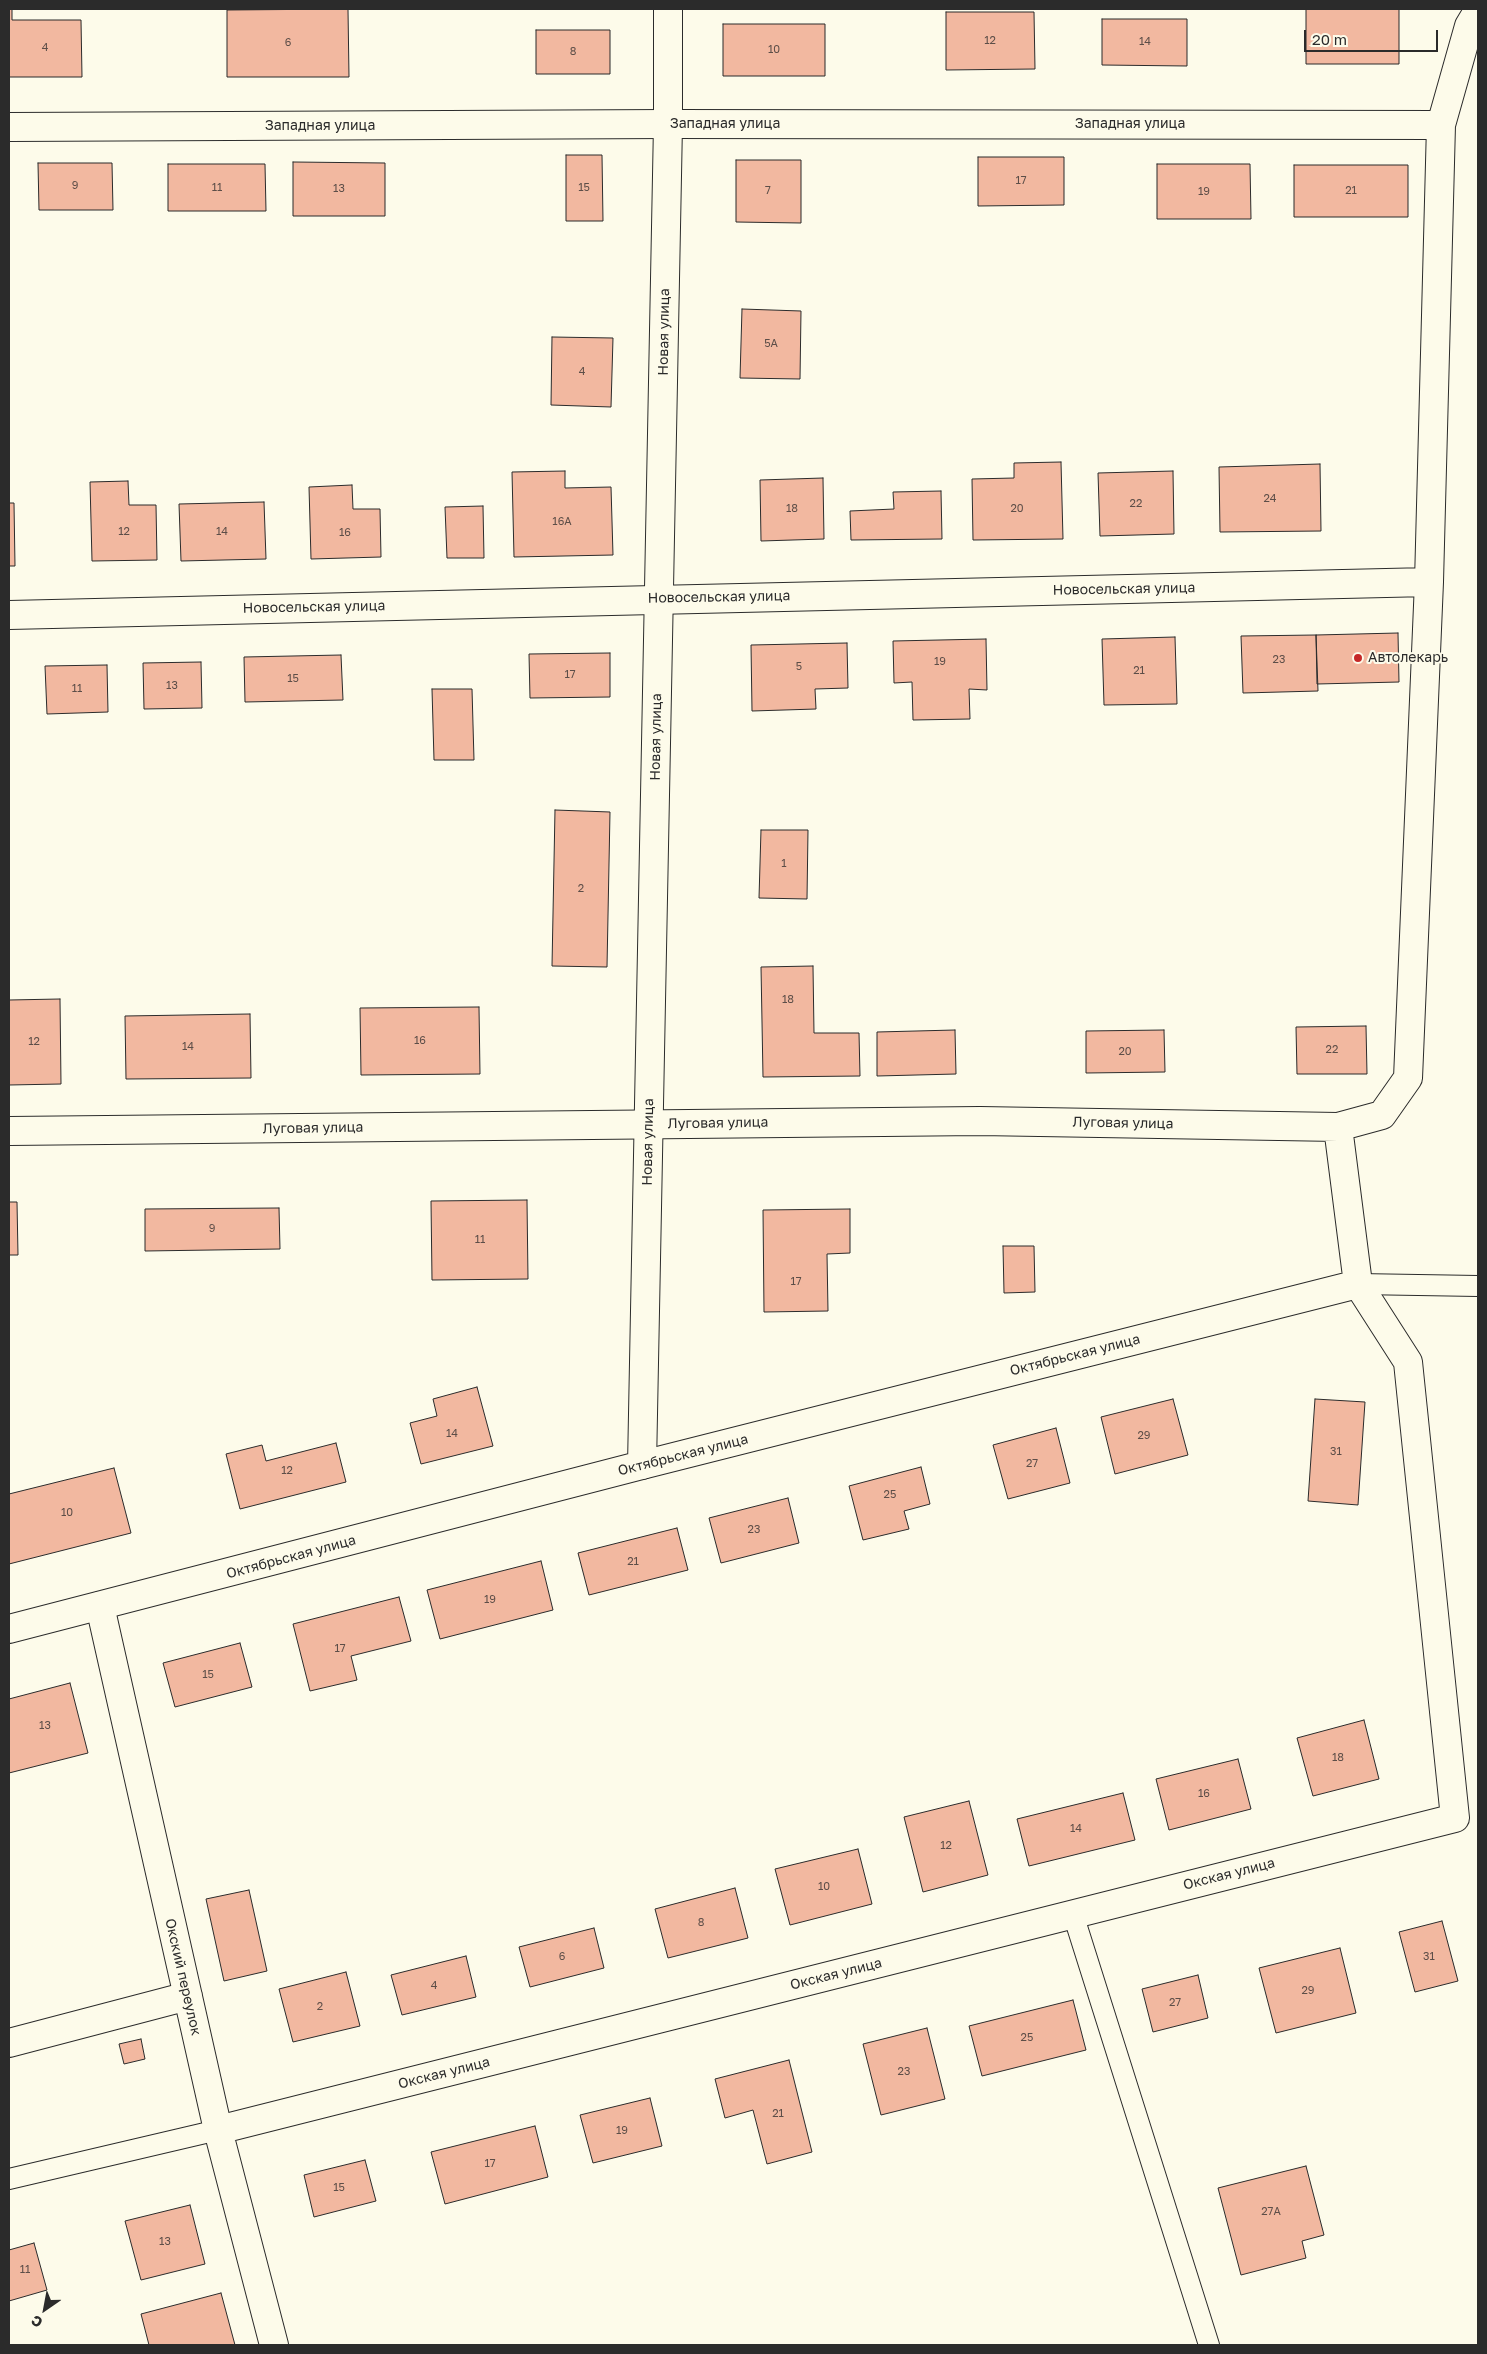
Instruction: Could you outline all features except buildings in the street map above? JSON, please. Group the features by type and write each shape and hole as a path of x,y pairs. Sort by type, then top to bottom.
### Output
{"street":[{"name":"Новая улица","path":"642,1465 668,124 668,9"},
{"name":"Луговая улица","path":"9,1131 980,1121 1338,1127 1382,1115 1408,1078 1429,582 1440,125 1469,26 1478,11"},
{"name":"Западная улица","path":"9,127 668,124 1440,125"},
{"name":"Новосельская улица","path":"9,615 1429,582"},
{"path":"1338,1127 1358,1284"},
{"name":"Октябрьская улица","path":"9,1629 642,1465 1358,1284"},
{"name":"Окская улица","path":"218,2130 1454,1818 1408,1362 1358,1284"},
{"name":"Окский переулок","path":"100,1606 218,2130 274,2345"},
{"path":"9,2043 188,1996"}],"lane":[{"path":"1358,1284 1478,1286"},
{"path":"1073,1914 1209,2345"},
{"path":"9,2179 218,2130"}],"place":[{"name":"Автолекарь","path":"1358,658"}]}
